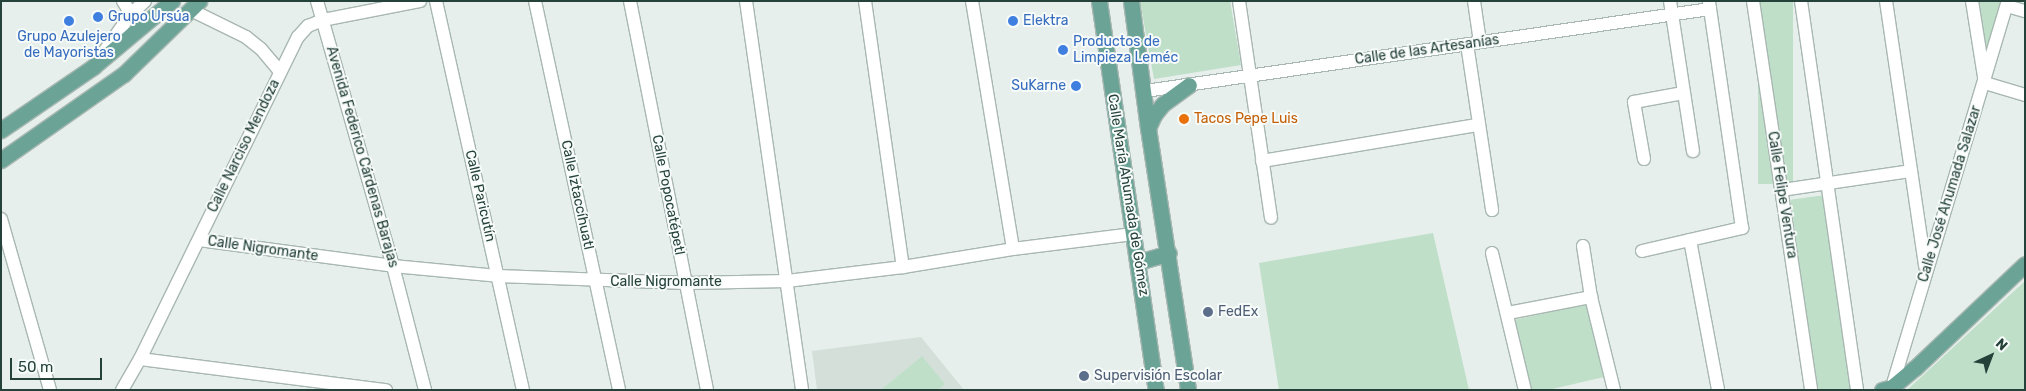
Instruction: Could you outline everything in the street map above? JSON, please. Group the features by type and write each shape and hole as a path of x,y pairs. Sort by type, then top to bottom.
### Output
{"main road":[{"path":"1,130 93,67 172,1"},
{"name":"Calle María Ahumada de Gómez","path":"1099,1 1156,390"},
{"path":"1131,1 1148,128 1169,254 1188,390"},
{"path":"1,160 124,74 195,6"},
{"path":"1148,128 1154,115 1163,104 1189,85"},
{"path":"1138,262 1169,254"},
{"path":"1887,388 1915,368 2025,264"}],"street":[{"path":"123,1 131,14"},
{"path":"93,67 131,14 145,1"},
{"name":"Avenida Federico Cárdenas Barajas","path":"318,1 394,266 425,390"},
{"path":"322,20 420,1"},
{"name":"Calle Paricutín","path":"436,1 523,390"},
{"name":"Calle Iztaccíhuatl","path":"535,1 619,390"},
{"name":"Calle Popocatépetl","path":"630,1 707,390"},
{"path":"746,1 802,390"},
{"path":"865,1 903,267"},
{"path":"972,1 1013,250"},
{"path":"1240,1 1249,76 1271,218"},
{"path":"1474,1 1480,42"},
{"path":"1670,1 1693,152"},
{"name":"Calle Felipe Ventura","path":"1753,1 1811,390"},
{"path":"1801,1 1857,390"},
{"path":"1886,1 1926,271"},
{"path":"1972,1 1985,83 2025,95"},
{"path":"2008,4 2025,11"},
{"name":"Calle José Ahumada Salazar","path":"1887,388 1926,271 2008,4"},
{"path":"1642,251 1742,228 1710,5"},
{"name":"Calle de las Artesanías","path":"1144,91 1672,14 1710,5"},
{"path":"195,6 262,49 280,72"},
{"name":"Calle Narciso Mendoza","path":"122,390 140,359 298,37 308,26 322,20"},
{"path":"1467,44 1477,124 1492,210"},
{"path":"1644,159 1634,102 1683,93"},
{"path":"1262,161 1477,124"},
{"path":"1782,190 1911,171"},
{"path":"1,219 50,390"},
{"name":"Calle Nigromante","path":"199,240 394,266 498,276 686,283 787,281 903,267 1133,234"},
{"path":"1690,240 1718,390"},
{"path":"1583,246 1591,297 1614,390"},
{"path":"1492,253 1508,313 1525,390"},
{"path":"1508,313 1591,297"},
{"path":"140,359 321,387 386,390"}],"shaded area":[{"path":"921,337 964,390 817,390 812,351"}],"green space":[{"path":"1140,1 1230,1 1241,65 1154,79"},
{"path":"1758,1 1793,1 1793,184 1758,184"},
{"path":"1979,1 2001,1 1987,60"},
{"path":"1825,195 1852,390 1817,390 1790,200"},
{"path":"1433,233 1469,390 1279,390 1259,263"},
{"path":"2025,281 2025,390 1907,390"},
{"path":"1587,304 1604,377 1548,390 1530,390 1514,320"},
{"path":"922,356 945,384 938,390 881,390"}],"place":[{"name":"Grupo Ursúa","path":"98,17"},
{"name":"Grupo Azulejero de Mayoristas","path":"69,21"},
{"name":"Elektra","path":"1013,21"},
{"name":"Productos de Limpieza Leméc","path":"1063,50"},
{"name":"SuKarne","path":"1076,86"},
{"name":"Tacos Pepe Luis","path":"1184,119"},
{"name":"FedEx","path":"1208,312"},
{"name":"Supervisión Escolar","path":"1084,376"}]}
